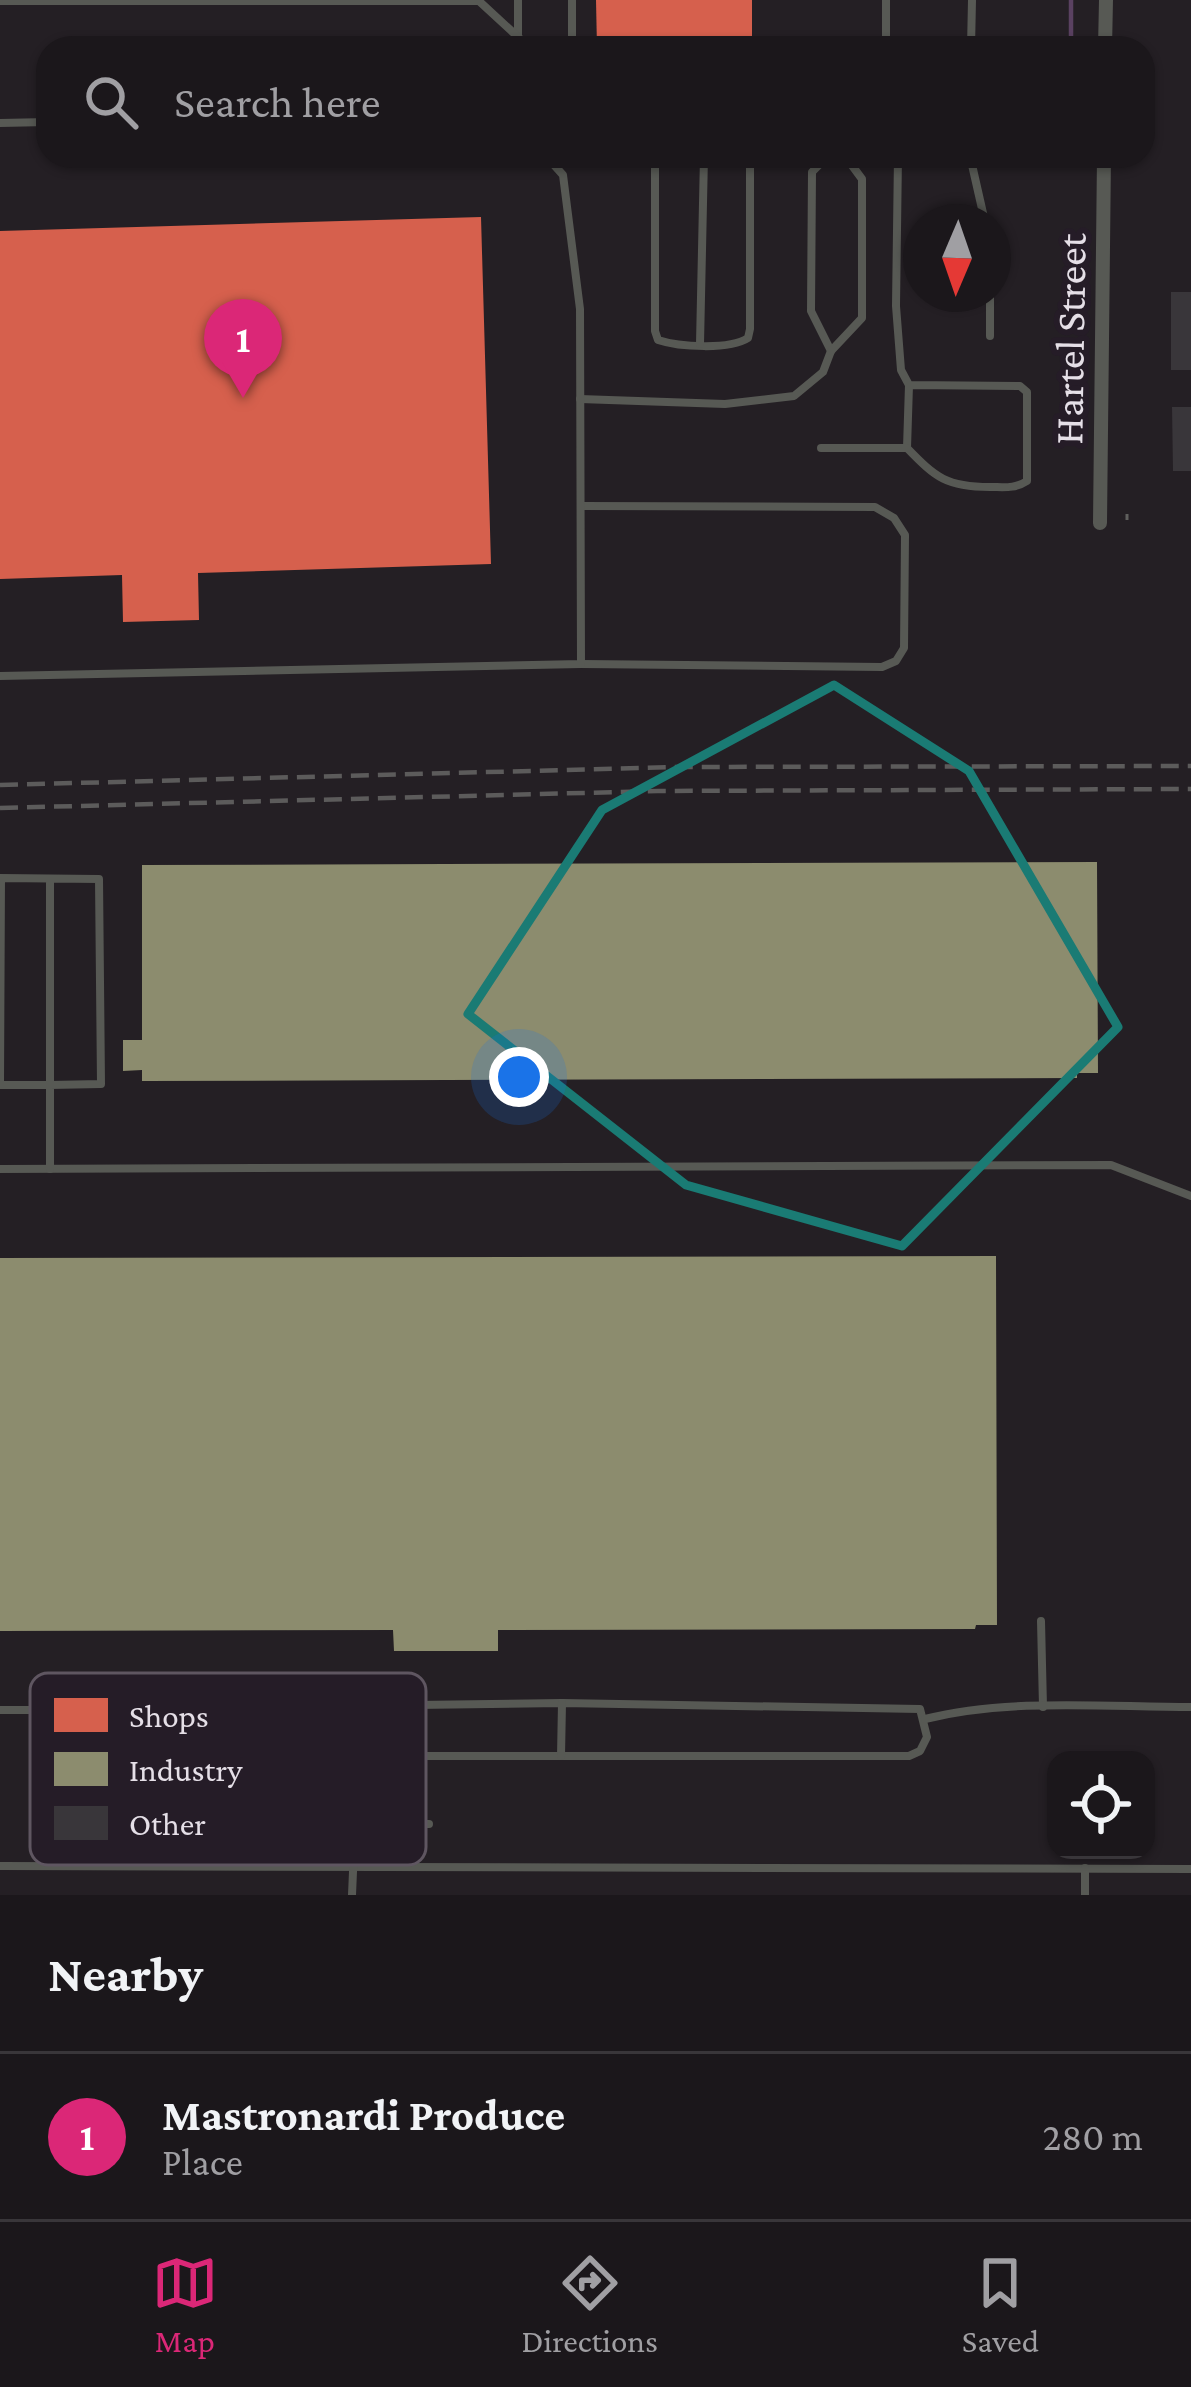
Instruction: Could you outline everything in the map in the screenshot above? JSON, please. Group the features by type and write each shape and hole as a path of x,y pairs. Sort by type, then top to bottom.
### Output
{"street":[{"path":"1105,36 1106,0"},
{"name":"Hartel Street","path":"1100,523 1104,168"}],"lane":[{"path":"518,0 518,36"},
{"path":"572,0 572,36"},
{"path":"886,0 886,36"},
{"path":"971,0 971,36"},
{"path":"0,1 479,1 516,36"},
{"path":"0,123 36,122"},
{"path":"557,168 563,175 580,309 581,664"},
{"path":"655,168 655,331 658,340 666,343 700,344 740,344 748,338 750,168"},
{"path":"700,344 704,168"},
{"path":"816,168 812,172 811,311 832,351"},
{"path":"580,399 725,404 794,396 823,373 832,351 862,318 862,179 854,168"},
{"path":"898,168 896,306 901,370 909,386 907,448"},
{"path":"973,168 981,204"},
{"path":"990,312 990,336"},
{"path":"821,448 907,448 943,481 957,487 1017,488 1027,481 1027,392 1020,386 909,386"},
{"path":"0,676 581,664 882,667 896,661 904,648 905,535 894,518 875,507 581,506"},
{"path":"1,878 99,879 100,1084 50,1084 0,1085 1,878"},
{"path":"50,879 50,1169"},
{"path":"0,1169 1111,1165 1191,1196"},
{"path":"1041,1621 1043,1707"},
{"path":"561,1756 562,1703"},
{"path":"426,1705 920,1709 927,1737 920,1751 909,1756 426,1756"},
{"path":"925,1719 1043,1707 1191,1707"},
{"path":"352,1895 353,1865"},
{"path":"0,1866 1191,1869"},
{"path":"1085,1868 1085,1895"}],"path":[{"path":"1127,514 1127,524"}],"highlighted area":[{"path":"834,685 969,771 1118,1027 902,1246 686,1185 468,1014 602,810"}],"building: Shops":[{"path":"596,0 752,0 752,36 597,36"},
{"path":"481,217 491,564 198,573 199,620 123,622 122,575 0,579 0,231"}],"building: Industry":[{"path":"1097,862 1098,1073 1077,1073 1077,1078 142,1081 142,1070 123,1071 123,1040 142,1040 142,865"},
{"path":"996,1256 997,1625 976,1625 975,1629 498,1630 498,1651 394,1651 393,1630 0,1631 0,1258"}],"building: Other":[{"path":"1171,292 1191,292 1191,370 1171,370"},
{"path":"1172,407 1191,407 1191,471 1173,471"}],"waterway":[{"path":"1071,0 1071,36"}],"railway":[{"path":"0,785 679,767 1191,766"},
{"path":"0,808 658,791 1191,789"}],"place":[{"name":"Mastronardi Produce","path":"243,398"}]}
